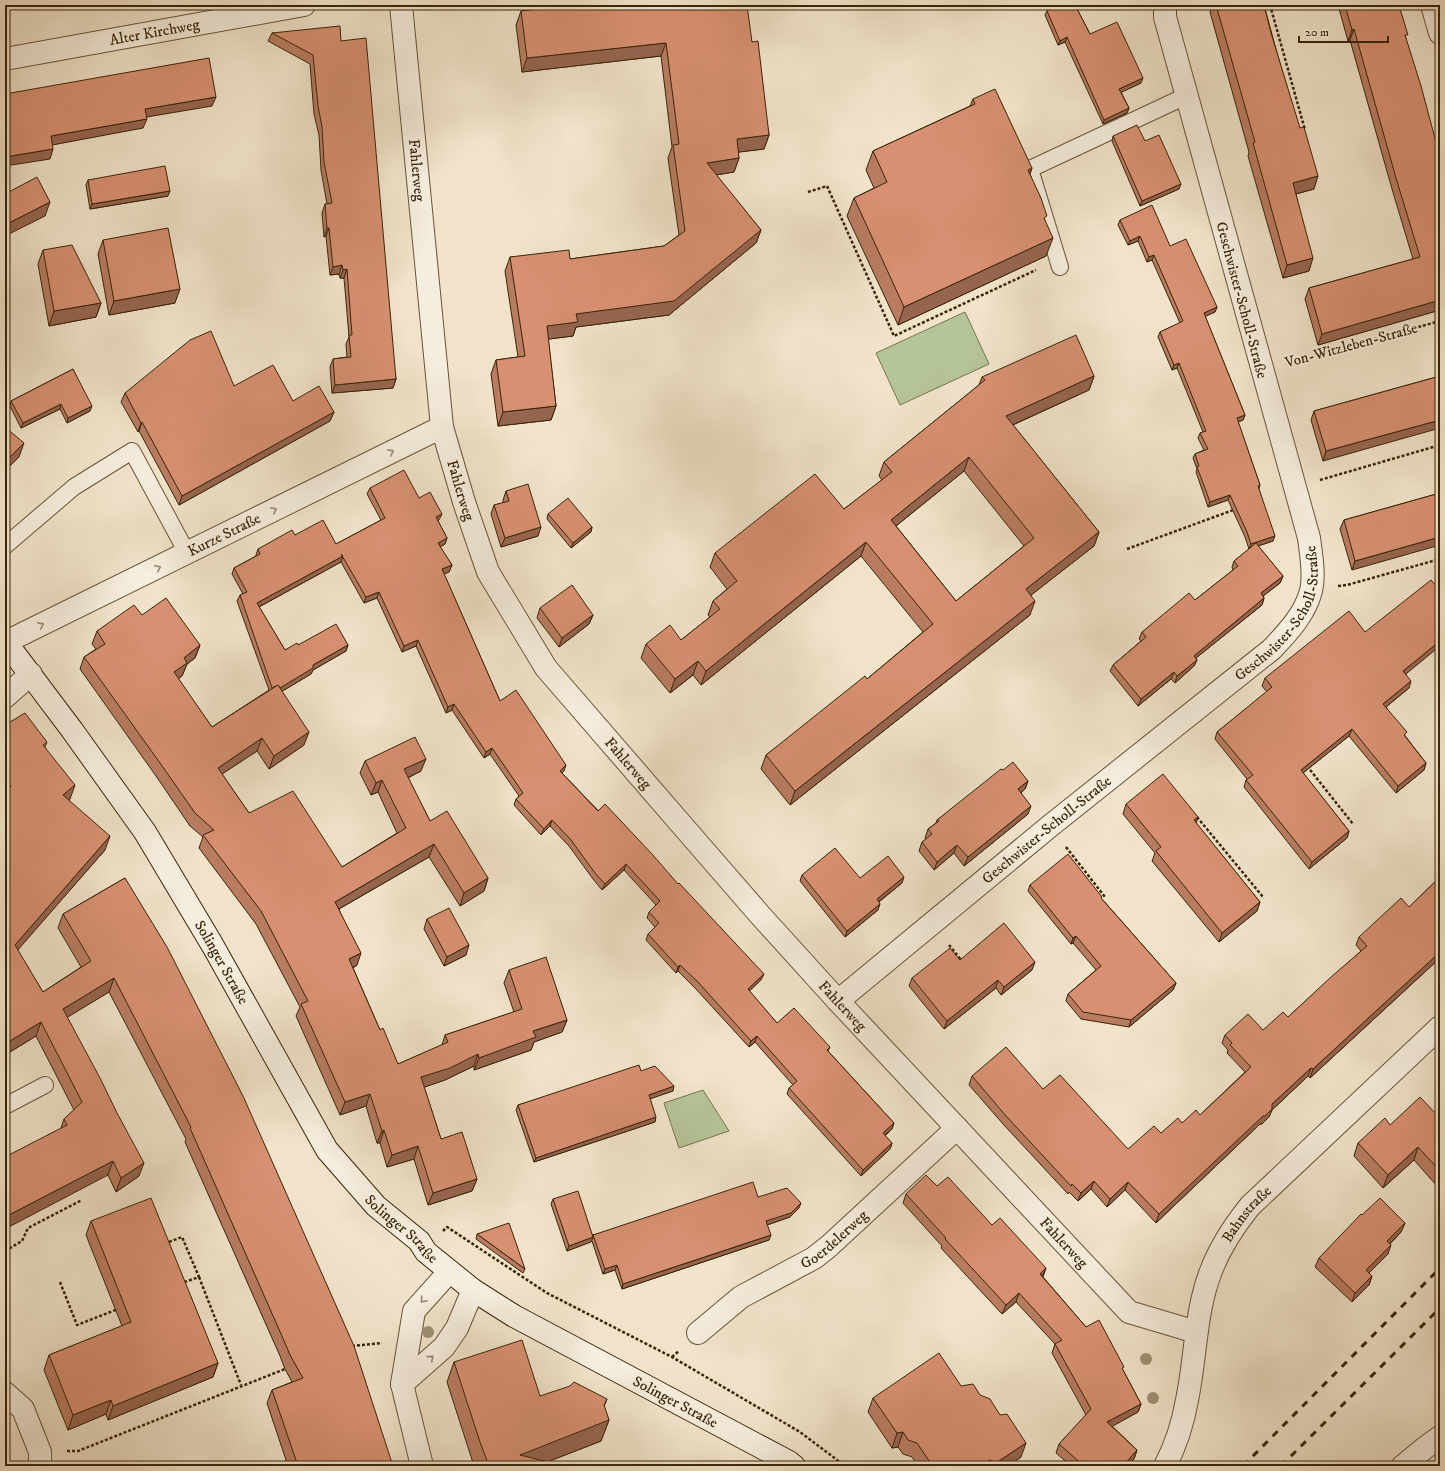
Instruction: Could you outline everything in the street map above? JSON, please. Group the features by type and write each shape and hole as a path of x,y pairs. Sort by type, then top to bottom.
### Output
{"street":[{"name":"Alter Kirchweg","path":"5,59 304,5"},
{"name":"Fahlerweg","path":"401,5 442,427 464,502 488,572 546,668 755,909 838,1001 1129,1312 1196,1332"},
{"name":"Geschwister-Scholl-Straße","path":"838,1001 1050,826 1272,649 1292,627 1304,608 1312,590 1312,562 1308,538 1186,96 1165,17 1164,5"},
{"path":"1432,5 1440,33"},
{"name":"Kurze Straße","path":"6,642 442,427"},
{"name":"Solinger Straße","path":"6,642 31,674 145,832 214,946 327,1150 376,1206 419,1241 426,1252 449,1272 473,1290 514,1316 794,1466"},
{"path":"5,697 31,674"},
{"name":"Bahnstraße","path":"1165,1466 1178,1434 1188,1398 1196,1332 1210,1272 1222,1247 1250,1206 1440,1027"},
{"name":"Goerdelerweg","path":"698,1333 741,1297 814,1258 828,1247 957,1128"},
{"name":"Solinger Straße","path":"422,1466 402,1384 414,1311 449,1272"},
{"path":"402,1384 444,1347 457,1328 473,1290"},
{"path":"5,1393 23,1409 40,1459"},
{"path":"1403,1466 1426,1446 1440,1437"}],"lane":[{"path":"1058,264 1030,169 1186,96"},
{"path":"9,543 74,487 132,452 187,553"},
{"path":"5,1106 46,1085"}],"path":[{"path":"1270,5 1305,130"},
{"path":"808,192 827,186 894,336 1058,264"},
{"name":"Von-Witzleben-Straße","path":"1261,370 1440,321"},
{"path":"1294,488 1440,445"},
{"path":"1127,549 1243,506"},
{"path":"1312,590 1346,585 1440,560"},
{"path":"1305,762 1353,824"},
{"path":"1193,812 1263,897"},
{"path":"1050,826 1105,896"},
{"path":"932,923 967,966"},
{"path":"5,1251 22,1241 28,1228 82,1200"},
{"path":"426,1252 447,1227 547,1293 672,1358 800,1432 845,1466"},
{"path":"169,1242 182,1237 241,1385"},
{"path":"178,1285 199,1277"},
{"path":"60,1282 77,1325 120,1308"},
{"path":"350,1346 409,1341"},
{"path":"672,1358 683,1348"},
{"path":"40,1459 78,1451 241,1385 285,1369"}],"green space":[{"path":"965,312 989,364 900,405 876,353"},
{"path":"703,1090 729,1131 679,1148 664,1103"}],"building":[{"path":"569,5 747,5 752,42 758,41 769,135 737,139 739,158 707,163 761,230 674,301 576,314 578,322 547,326 556,406 503,412 496,360 525,356 510,257 569,250 570,259 664,246 685,231 673,145 679,144 666,43 527,58 521,11"},
{"path":"1053,5 1075,5 1090,34 1117,22 1143,78 1119,89 1129,108 1104,120 1067,37 1060,41 1047,11 1054,7"},
{"path":"1216,5 1264,5 1300,128 1304,127 1318,176 1293,183 1313,258 1287,265 1253,143 1255,142"},
{"path":"1345,5 1399,5 1408,35 1405,35 1421,86 1440,157 1440,300 1322,334 1309,288 1420,257 1354,29 1352,30"},
{"path":"340,26 341,41 366,38 396,379 335,385 333,359 351,357 349,335 352,335 347,269 343,270 342,265 333,267 329,228 327,228 325,204 332,203 324,162 322,127 318,106 313,55 272,33"},
{"path":"209,58 216,97 145,109 147,119 51,136 53,149 5,157 5,94"},
{"path":"995,89 1032,168 1028,170 1041,198 1047,216 1044,218 1053,238 904,307 854,198 887,182 873,151 975,104 973,99"},
{"path":"1137,125 1145,141 1159,135 1181,184 1142,201 1113,136"},
{"path":"165,166 170,191 92,204 88,180"},
{"path":"37,177 50,202 5,225 5,194"},
{"path":"1152,205 1170,246 1186,239 1217,307 1204,313 1245,415 1237,418 1260,485 1258,486 1275,536 1251,544 1230,495 1210,502 1197,467 1199,466 1195,454 1208,449 1200,433 1206,431 1179,363 1174,365 1160,332 1183,321 1154,255 1149,257 1140,236 1130,241 1120,220"},
{"path":"168,228 180,289 114,301 103,240"},
{"path":"72,245 101,303 54,311 43,250"},
{"path":"211,331 234,386 273,365 293,401 319,386 334,412 182,496 125,393 190,340"},
{"path":"1076,335 1094,376 1006,416 1099,532 1026,589 1035,601 795,791 766,755 865,676 867,679 933,624 866,542 706,671 698,661 675,679 646,644 670,625 681,640 720,609 713,601 737,581 715,553 815,474 844,509 892,472 884,462 985,380 982,377","holes":["969,457 1034,538 956,601 891,520"]},
{"path":"73,369 92,406 68,418 61,404 23,423 11,401"},
{"path":"1440,376 1440,420 1326,451 1314,411"},
{"path":"5,427 24,443 5,462"},
{"path":"404,470 419,498 430,492 442,514 436,517 447,538 438,543 452,565 442,569 500,701 516,690 566,765 560,771 598,811 605,804 678,884 679,883 764,974 748,989 777,1023 794,1008 830,1047 827,1050 894,1123 883,1133 892,1143 863,1170 789,1088 797,1081 757,1036 751,1041 698,982 680,965 678,967 648,934 659,923 649,912 660,901 626,864 605,884 571,840 552,820 544,829 516,799 523,793 492,748 486,752 454,704 448,707 418,640 404,646 379,592 366,597 342,556 257,603 285,650 297,643 298,645 336,624 348,645 313,665 313,668 280,688 278,685 272,688 240,595 247,592 234,568 260,554 258,549 292,530 295,535 323,520 336,544 385,518 370,488"},
{"path":"528,484 541,527 505,538 494,505 509,501 506,491"},
{"path":"1440,493 1440,537 1355,561 1344,520"},
{"path":"568,498 592,527 573,543 548,514"},
{"path":"1256,543 1283,576 1261,593 1264,598 1194,656 1197,660 1177,676 1174,672 1141,699 1113,665 1146,637 1142,632 1189,593 1195,600 1238,566 1234,561"},
{"path":"1431,580 1440,590 1440,641 1403,671 1411,681 1383,704 1407,732 1404,735 1426,763 1398,786 1352,729 1301,770 1349,831 1312,862 1246,780 1253,775 1217,732 1272,687 1265,678 1349,611 1365,632"},
{"path":"572,585 593,615 562,638 540,608"},
{"path":"166,598 200,645 184,658 187,663 174,672 212,727 278,685 309,732 274,756 262,738 218,768 249,813 293,791 342,867 406,828 382,780 376,783 365,761 415,737 426,759 404,769 430,821 447,811 488,878 464,893 434,844 335,902 361,953 349,959 380,1030 383,1028 398,1064 448,1042 445,1035 522,1009 509,970 546,957 567,1020 533,1031 536,1037 479,1058 478,1054 450,1068 421,1077 441,1139 462,1132 477,1179 433,1193 418,1146 392,1155 384,1130 382,1131 370,1094 345,1102 301,1004 308,1001 261,911 203,835 214,830 195,813 84,657 105,644 97,631 134,605 142,615"},
{"path":"25,713 47,742 43,745 75,785 63,795 110,836 15,945 43,992 91,961 63,914 125,878 167,947 243,1096 354,1346 393,1466 298,1466 272,1390 303,1378 290,1355 190,1128 191,1127 114,978 63,1009 144,1163 121,1178 113,1161 5,1217 5,1157 67,1125 64,1119 82,1102 41,1022 5,1044 5,795 11,786 5,780 5,725"},
{"path":"1013,762 1028,781 1018,789 1031,806 968,857 957,845 937,862 922,842 932,834 928,829 939,821 937,820 1001,769 1003,770"},
{"path":"1163,774 1198,817 1194,820 1260,902 1222,933 1156,851 1161,847 1126,804"},
{"path":"835,848 860,878 888,856 904,877 877,899 880,904 847,931 802,875"},
{"path":"1068,854 1102,897 1101,898 1176,983 1131,1020 1083,1012 1068,994 1101,966 1076,936 1073,938 1030,885"},
{"path":"1440,877 1440,952 1313,1069 1311,1068 1272,1104 1272,1109 1265,1116 1263,1116 1159,1214 1128,1182 1110,1199 1094,1181 1081,1193 1072,1184 1071,1186 1006,1116 972,1076 1006,1047 1043,1089 1060,1075 1128,1149 1154,1126 1161,1133 1178,1118 1182,1123 1196,1110 1200,1115 1251,1067 1230,1045 1232,1043 1225,1035 1248,1014 1263,1030 1283,1012 1288,1017 1367,946 1359,937 1401,898 1409,907"},
{"path":"449,908 469,945 447,957 427,919"},
{"path":"1004,923 1035,962 1004,987 998,980 947,1021 912,978 950,948 960,960"},
{"path":"639,1065 641,1071 655,1066 674,1086 649,1095 656,1117 536,1158 518,1105"},
{"path":"1420,1097 1440,1118 1440,1171 1418,1147 1388,1175 1358,1143 1385,1118 1390,1125"},
{"path":"926,1175 937,1186 948,1177 992,1225 1000,1218 1046,1268 1040,1274 1086,1327 1099,1320 1124,1367 1122,1368 1141,1404 1107,1422 1137,1450 1123,1466 1084,1466 1059,1444 1091,1409 1055,1344 1062,1340 1019,1293 1006,1305 906,1194"},
{"path":"753,1182 758,1197 787,1188 801,1203 791,1213 766,1221 771,1235 623,1284 617,1265 605,1269 593,1235"},
{"path":"578,1191 593,1237 569,1246 553,1199"},
{"path":"151,1198 218,1363 113,1406 111,1400 73,1415 49,1355 131,1322 91,1221"},
{"path":"1380,1198 1405,1223 1387,1241 1391,1245 1366,1270 1372,1276 1355,1293 1319,1258 1361,1214 1362,1215"},
{"path":"509,1223 525,1269 477,1234"},
{"path":"522,1340 540,1396 570,1386 574,1382 607,1399 604,1405 609,1420 520,1455 564,1466 489,1466 480,1442 454,1362"},
{"path":"939,1353 961,1386 973,1384 980,1395 990,1399 1000,1415 1007,1414 1026,1443 996,1463 990,1460 982,1466 946,1466 944,1463 932,1465 917,1443 908,1440 903,1432 897,1433 873,1398"},
{"path":"1440,1459 1440,1466 1432,1466"}],"railway":[{"path":"1243,1466 1440,1268"},
{"path":"1281,1466 1440,1308"}]}
